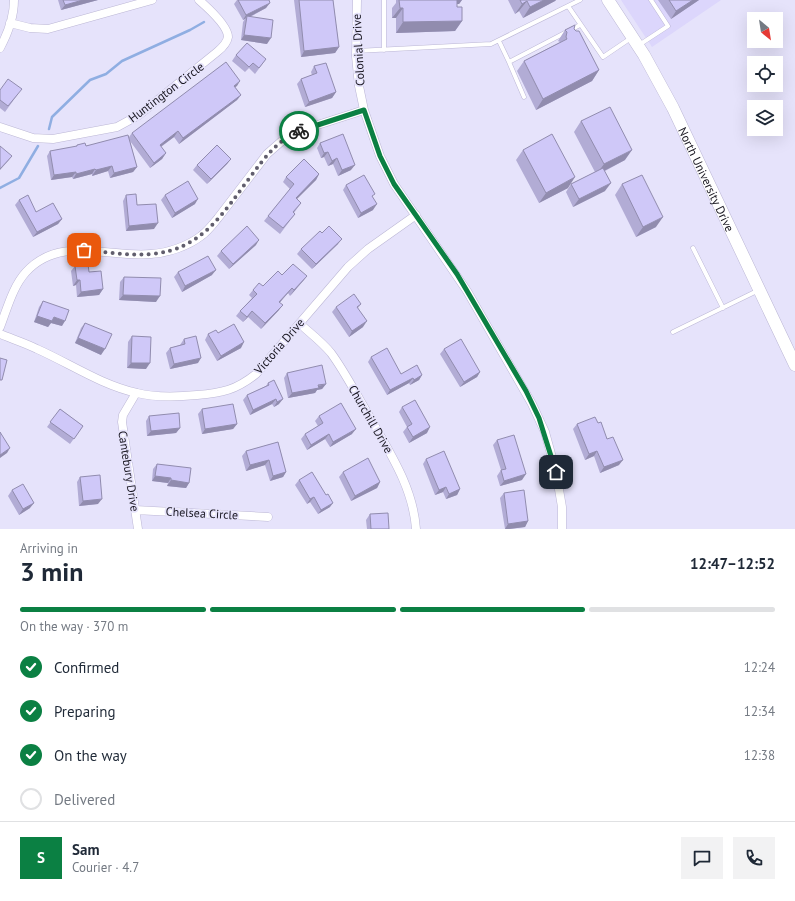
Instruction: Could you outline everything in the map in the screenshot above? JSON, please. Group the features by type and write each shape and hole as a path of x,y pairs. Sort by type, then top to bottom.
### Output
{"main road":[{"name":"North University Drive","path":"608,0 654,71 795,364"}],"street":[{"path":"0,48 9,30 14,0"},
{"path":"10,24 30,28 48,29 152,0"},
{"name":"Huntington Circle","path":"0,127 33,138 53,139 108,129 132,120 217,52 227,41 228,35 224,26 199,0"},
{"name":"Colonial Drive","path":"356,0 356,51 359,86 364,110 373,137 387,172 394,184 467,291 526,391 539,418 551,451 560,489 562,529"},
{"path":"0,327 20,280 26,272 42,259 59,252 69,250 145,254 164,252 178,248 202,235 210,227 268,154 283,140 299,131 364,110"},
{"name":"Victoria Drive","path":"0,334 37,348 95,377 136,393 164,397 179,397 221,393 235,389 256,374 348,267 368,249 416,215"},
{"name":"Churchill Drive","path":"300,324 331,354 345,374 392,457 408,492 415,517 416,529"},
{"name":"Cantebury Drive","path":"136,393 123,415 122,422 138,529"},
{"name":"Chelsea Circle","path":"135,510 268,517"}],"lane":[{"path":"384,0 384,50"},
{"path":"356,51 491,44 580,0"},
{"path":"568,6 578,26 603,57 668,26 651,0"},
{"path":"573,36 578,26"},
{"path":"509,62 578,26"},
{"path":"499,41 524,97"},
{"path":"548,42 555,45"},
{"path":"693,248 723,308"},
{"path":"673,332 759,290"}],"shaded area":[{"path":"621,0 721,0 652,47"}],"building":[{"path":"63,0 83,0 65,5"},
{"path":"238,0 269,0 270,3 246,15"},
{"path":"299,0 333,0 339,47 304,51"},
{"path":"399,0 457,0 457,7 462,7 462,21 403,22 403,8 400,8"},
{"path":"520,0 544,0 530,7 527,1 522,4"},
{"path":"669,0 693,0 676,11"},
{"path":"247,16 273,20 271,38 244,35"},
{"path":"575,25 574,29 579,31 599,70 543,99 524,61 567,39 567,32 565,30"},
{"path":"247,43 266,59 259,68 253,63 249,67 236,55"},
{"path":"226,62 240,81 234,86 241,95 183,138 178,131 160,145 166,153 154,163 132,133"},
{"path":"326,63 336,92 309,102 301,79 317,73 314,66"},
{"path":"8,79 22,89 8,106 0,100 0,90"},
{"path":"610,107 632,150 604,164 581,121"},
{"path":"343,134 355,165 342,170 337,158 332,161 328,152 324,153 320,143"},
{"path":"552,134 575,177 546,193 523,150"},
{"path":"128,135 137,167 114,173 112,166 76,174 76,172 54,175 50,151 85,143 86,146"},
{"path":"217,145 231,159 211,179 197,165"},
{"path":"0,146 12,156 0,169"},
{"path":"304,159 319,174 296,198 301,203 293,212 295,214 283,228 268,216 294,184 286,177"},
{"path":"603,168 611,183 579,199 571,184"},
{"path":"364,175 375,194 372,196 377,204 361,213 346,185"},
{"path":"642,175 663,217 643,227 622,184"},
{"path":"188,181 198,199 175,213 165,195"},
{"path":"136,194 137,205 156,204 158,223 129,226 126,195"},
{"path":"28,195 36,212 53,203 62,219 37,232 19,200"},
{"path":"247,226 259,240 233,264 221,251"},
{"path":"329,226 342,239 316,264 301,249 320,231 322,233"},
{"path":"208,256 216,270 185,286 178,272"},
{"path":"88,264 89,272 101,271 103,289 81,292 80,280 77,280 75,266"},
{"path":"293,264 307,276 294,290 292,288 279,302 283,305 265,323 252,311 247,317 240,311 257,294 253,290 259,283 263,286 278,271 282,275"},
{"path":"124,277 161,278 160,296 123,295"},
{"path":"354,294 361,304 357,307 367,321 352,331 336,307"},
{"path":"43,301 69,310 65,321 54,317 52,321 37,316"},
{"path":"85,323 112,334 105,349 78,338"},
{"path":"234,324 244,342 221,356 208,334 216,330 218,333"},
{"path":"132,336 151,337 150,363 131,363"},
{"path":"196,336 201,358 174,364 170,348 185,344 184,339"},
{"path":"461,339 480,372 464,382 444,349"},
{"path":"387,348 401,374 417,365 422,375 390,390 371,357"},
{"path":"0,358 7,360 2,380 0,380"},
{"path":"322,365 326,384 318,385 319,388 292,393 287,373"},
{"path":"274,380 283,399 277,402 276,399 253,410 247,395 269,385 268,383"},
{"path":"415,400 430,427 413,437 407,427 412,424 402,407"},
{"path":"341,403 356,429 333,442 329,434 311,445 305,434 323,423 319,416"},
{"path":"233,404 237,424 205,429 202,409"},
{"path":"60,409 83,426 74,439 50,422"},
{"path":"179,413 180,428 151,431 149,416"},
{"path":"595,417 598,423 601,422 607,439 613,437 623,460 604,467 597,451 589,454 577,424"},
{"path":"0,432 10,448 0,455"},
{"path":"514,435 526,474 504,481 501,470 506,469 497,440"},
{"path":"278,442 286,472 273,476 269,460 250,465 246,451"},
{"path":"444,451 460,489 449,494 446,487 439,490 426,459"},
{"path":"368,458 380,482 355,496 343,472"},
{"path":"157,464 191,468 189,483 171,480 171,478 155,476"},
{"path":"312,472 326,495 328,494 333,503 321,510 314,497 310,499 299,480"},
{"path":"100,475 102,499 83,501 80,477"},
{"path":"23,484 34,503 23,509 12,490"},
{"path":"524,490 528,521 508,524 504,493"},
{"path":"388,513 389,529 371,529 370,514"}],"waterway":[{"path":"49,129 52,117 90,80 106,74 122,61 190,30 204,22"},
{"path":"0,188 19,178 38,146"}],"way so far":[{"path":"84,250 139,255 164,252 192,242 202,235 218,218 268,154 283,140 299,131"}],"route":[{"path":"299,131 364,110 387,172 457,274 526,391 545,432 556,472"}]}
